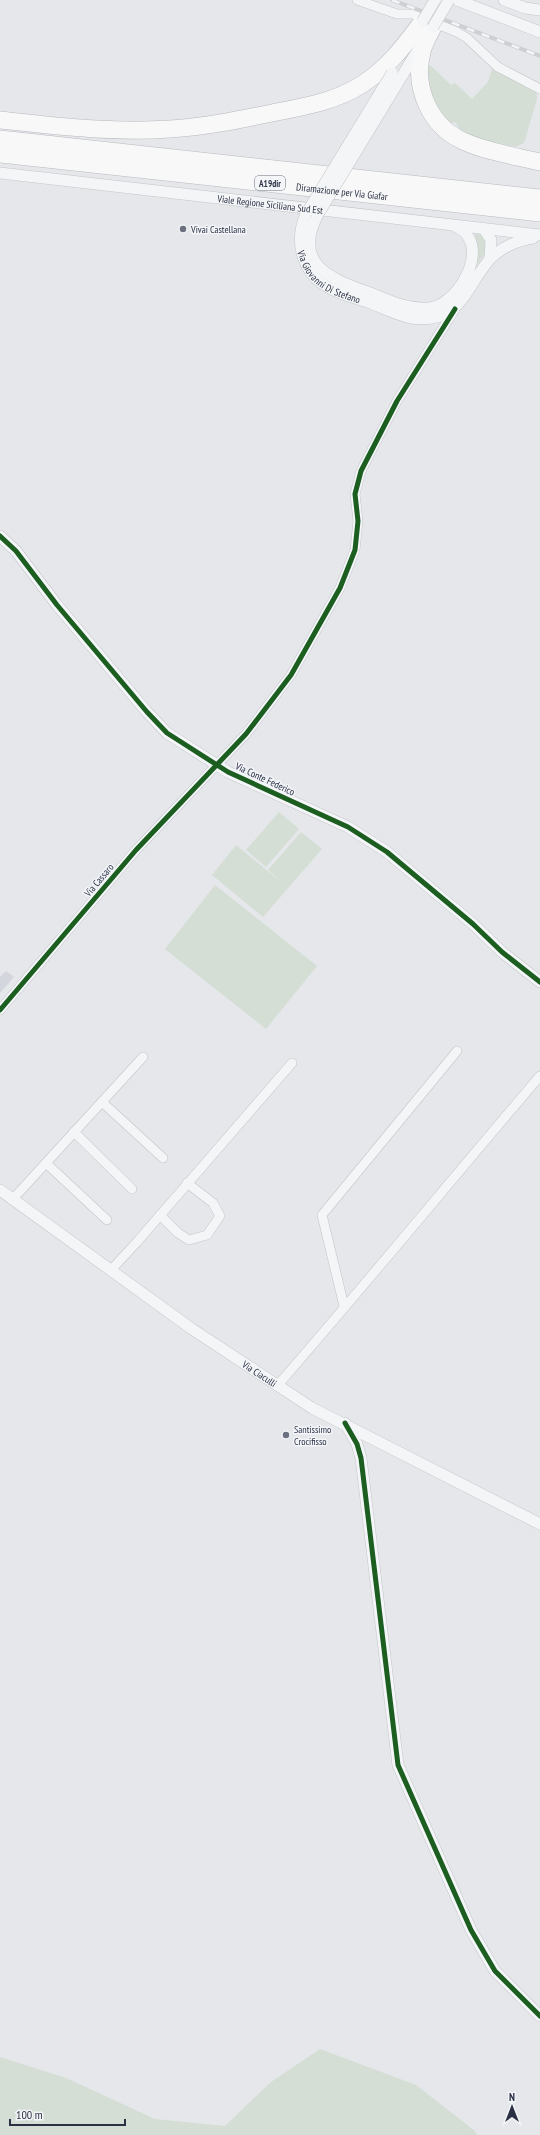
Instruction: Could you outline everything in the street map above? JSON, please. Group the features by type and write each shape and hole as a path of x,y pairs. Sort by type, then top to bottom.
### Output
{"highway":[{"path":"0,120 97,129 150,130 221,123 314,105 344,94 375,75 427,25"},
{"path":"427,25 420,60 421,87 424,99 439,124 450,133 480,148 540,162"},
{"name":"Diramazione per Via Giafar","path":"0,139 540,198"},
{"name":"Diramazione per Via Giafar","path":"0,154 540,213"}],"street":[{"path":"357,0 397,14 413,14 457,32 467,38 501,69 540,89"},
{"name":"Via Giovanni Di Stefano","path":"427,25 435,0"},
{"name":"Via Giovanni Di Stefano","path":"449,0 427,25 312,215 301,225 299,239 305,264 314,277 325,285 411,318 429,318 442,316 455,309 470,291 490,259 506,247 522,239 540,236"},
{"path":"457,0 540,32"},
{"path":"504,0 525,8 540,10"},
{"path":"0,112 150,130"},
{"name":"Viale Regione Siciliana Sud Est","path":"0,173 540,236"},
{"path":"312,215 310,250 320,270 342,283 413,308 429,308 441,305 450,299 467,275 472,259 471,244 467,235 454,225"},
{"path":"484,229 491,240 490,259"},
{"name":"Via Cassaro","path":"0,1010 136,850 246,734 291,675 340,588 355,550 358,522 355,494 361,471 397,401 455,309"},
{"name":"Via Conte Federico","path":"0,536 16,552 57,605 147,712 167,733 228,772 348,827 387,852 473,924 502,952 540,982"},
{"path":"344,1306 322,1215 457,1051"},
{"path":"12,1200 143,1057"},
{"path":"111,1270 292,1063"},
{"path":"277,1386 344,1306 434,1203 481,1143 540,1076"},
{"path":"102,1102 163,1158"},
{"path":"74,1132 132,1189"},
{"path":"46,1162 107,1220"},
{"path":"160,1215 178,1233 189,1240 207,1235 220,1216 213,1203 187,1183"},
{"name":"Via Ciaculli","path":"0,1190 192,1328 312,1408 345,1423 540,1524"},
{"path":"345,1423 357,1444 361,1458 398,1765 471,1930 495,1971 540,2016"}],"shaded area":[{"path":"430,65 451,85 455,83 472,99 488,82 492,69 536,90 537,99 524,143 515,147 473,137 461,131 456,123 453,122 450,126 431,102 425,70"},
{"path":"477,233 482,236 487,245 484,255 477,264 478,251 473,237"},
{"path":"279,812 299,829 266,867 246,850"},
{"path":"301,832 322,849 263,917 212,875 236,845 285,885 268,870"},
{"path":"215,885 317,966 266,1029 165,949"},
{"path":"6,971 14,977 0,993 0,977"},
{"path":"320,2049 416,2085 475,2131 477,2135 0,2135 0,2057 66,2078 155,2119 225,2126 271,2082"}],"railway":[{"path":"392,0 540,56"}],"cycle path":[{"path":"0,1010 136,850 246,734 291,675 340,588 355,550 358,521 355,494 361,471 397,401 455,309"},
{"path":"0,536 16,551 57,605 147,712 167,733 228,772 348,827 387,852 473,924 502,952 540,982"},
{"path":"345,1423 357,1444 361,1458 398,1765 471,1930 495,1971 540,2016"}],"place":[{"name":"Vivai Castellana","path":"183,229"},
{"name":"Santissimo Crocifisso","path":"286,1435"}]}
